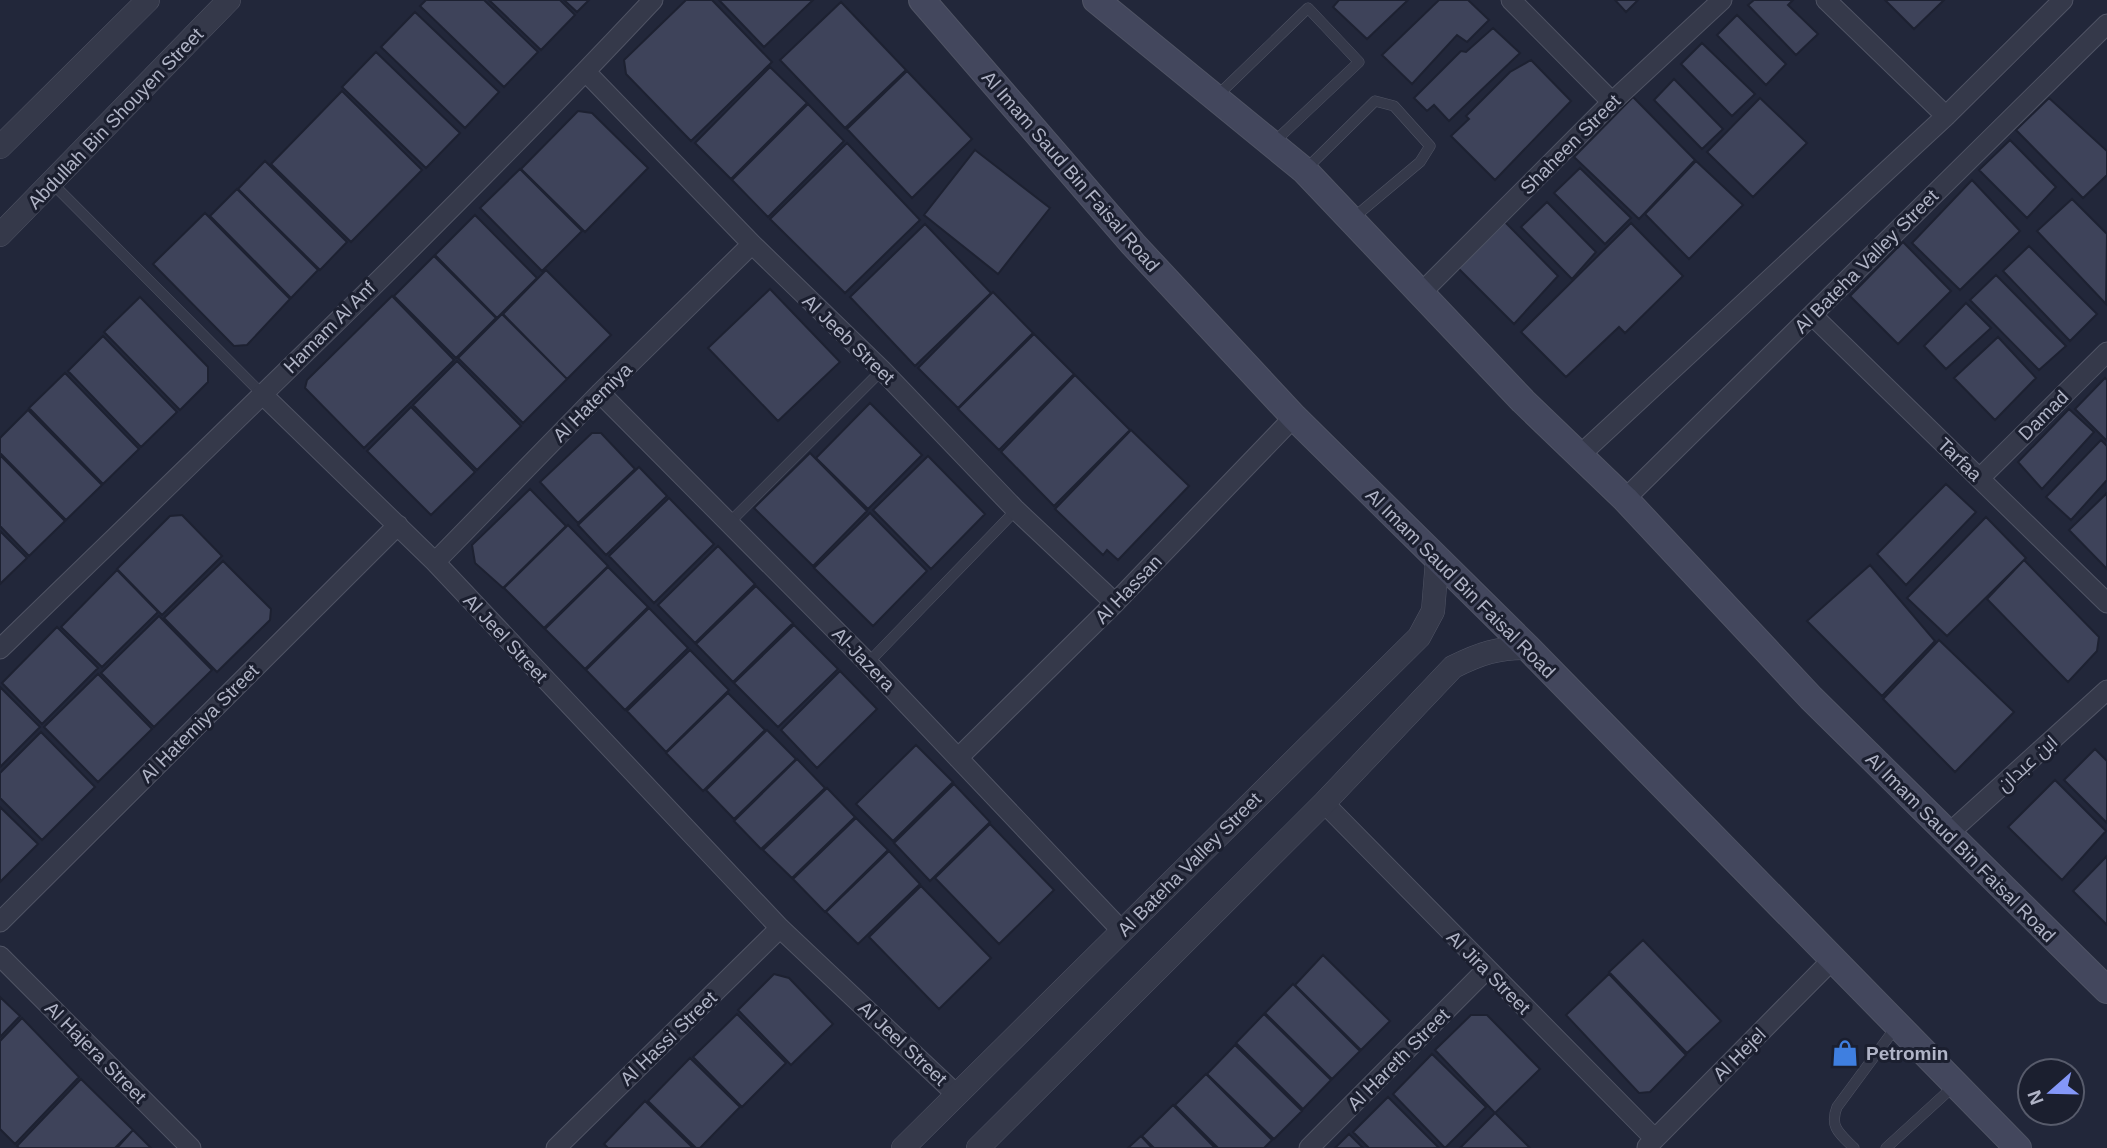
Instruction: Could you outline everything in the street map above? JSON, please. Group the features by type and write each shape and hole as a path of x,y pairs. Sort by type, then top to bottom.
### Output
{"main road":[{"name":"Al Imam Saud Bin Faisal Road","path":"922,0 1133,244 1294,416 1437,561 1528,648 1831,961 2017,1148"},
{"name":"Al Imam Saud Bin Faisal Road","path":"1096,0 1305,170 1523,401 1625,499 1811,698 2107,990"}],"street":[{"path":"0,147 148,0"},
{"name":"Abdullah Bin Shouyen Street","path":"0,235 53,184 229,0"},
{"name":"Hamam Al Anf","path":"0,649 262,394 586,72 653,0"},
{"path":"907,0 970,56"},
{"path":"1511,0 1612,102"},
{"name":"Shaheen Street","path":"1422,292 1612,102 1722,0"},
{"path":"1826,0 1946,116"},
{"path":"1580,456 1946,116 2063,0"},
{"name":"Al Bateha Valley Street","path":"1625,499 2107,24"},
{"name":"Al Jeeb Street","path":"586,72 752,244 882,370 1016,510 1115,603"},
{"name":"Al Hatemiya","path":"435,562 600,393 752,244"},
{"name":"Tarfaa","path":"1812,315 2107,603"},
{"name":"Damad","path":"1980,478 2107,352"},
{"name":"Al-Jazera","path":"600,393 868,663 1122,931"},
{"name":"Al Jeel Street","path":"262,394 435,562 780,928 957,1095"},
{"name":"Al Hassan","path":"958,758 1115,603 1294,416"},
{"name":"Al Hatemiya Street","path":"0,922 398,525"},
{"name":"Al Bateha Valley Street","path":"904,1148 1419,637 1433,611 1437,561"},
{"path":"978,1148 1324,803 1453,667 1480,653 1504,647 1528,648"},
{"name":"ابن عبدان","path":"1947,835 2107,690"},
{"name":"Al Jira Street","path":"1324,803 1650,1144"},
{"name":"Al Hassi Street","path":"556,1148 780,928"},
{"name":"Al Hajera Street","path":"0,957 191,1148"},
{"name":"Al Hejel","path":"1650,1144 1831,961"},
{"name":"Al Hareth Street","path":"1309,1148 1486,970"}],"lane":[{"path":"1216,97 1308,8 1359,62 1272,144"},
{"path":"1305,170 1375,101 1394,106 1430,146 1420,162 1351,220"},
{"name":"Al Jeel Street","path":"53,184 262,394"},
{"path":"729,523 882,370"},
{"path":"868,663 1016,510"},
{"path":"1854,1148 1836,1130 1832,1119 1837,1107 1897,1026"},
{"path":"1886,1148 1956,1085"}],"building":[{"path":"426,0 484,0 538,52 504,87 420,6"},
{"path":"489,0 560,0 575,15 541,50"},
{"path":"564,0 589,0 577,12"},
{"path":"686,0 712,0 772,62 691,141 626,74 624,60"},
{"path":"719,0 813,0 764,47"},
{"path":"1339,0 1408,0 1367,39 1333,7"},
{"path":"1439,0 1468,0 1489,20 1467,42 1457,35 1412,84 1382,55"},
{"path":"1615,0 1638,0 1626,12"},
{"path":"1754,0 1793,0 1788,5 1818,34 1796,55 1748,5"},
{"path":"1885,0 1944,0 1914,29"},
{"path":"841,2 906,70 845,128 780,60"},
{"path":"415,12 499,92 465,128 381,47"},
{"path":"1737,15 1786,64 1766,85 1717,35"},
{"path":"1493,28 1520,53 1449,121 1434,105 1427,111 1414,98 1461,51 1466,52"},
{"path":"1702,43 1755,94 1732,116 1681,64"},
{"path":"376,52 460,133 426,168 342,87"},
{"path":"1531,60 1571,101 1495,180 1451,136 1469,119 1466,116 1510,72"},
{"path":"770,67 807,103 731,179 695,143"},
{"path":"907,71 972,139 912,198 847,129"},
{"path":"1674,79 1723,129 1702,149 1654,100"},
{"path":"342,91 422,170 351,242 271,164"},
{"path":"1633,97 1695,160 1639,219 1574,157"},
{"path":"1760,98 1807,143 1753,197 1707,152"},
{"path":"2049,98 2107,151 2107,175 2083,198 2016,130"},
{"path":"808,104 844,141 768,217 732,180"},
{"path":"578,111 592,113 648,168 585,232 521,169"},
{"path":"2010,140 2056,187 2027,218 1979,170"},
{"path":"847,143 920,220 845,293 770,219"},
{"path":"975,150 1050,208 998,274 924,215"},
{"path":"265,161 347,242 320,270 238,189"},
{"path":"1696,161 1743,205 1689,259 1645,214"},
{"path":"1580,168 1631,218 1605,244 1554,193"},
{"path":"520,169 582,231 542,271 480,208"},
{"path":"1972,180 2020,231 1960,290 1912,243"},
{"path":"237,189 318,270 291,298 210,216"},
{"path":"2072,199 2107,234 2106,304 2037,231"},
{"path":"1547,202 1596,252 1572,279 1521,227"},
{"path":"205,213 290,299 247,345 234,346 153,264"},
{"path":"475,215 537,278 497,318 435,255"},
{"path":"1505,222 1558,276 1514,324 1458,268"},
{"path":"1631,223 1683,276 1625,333 1619,327 1566,377 1521,332"},
{"path":"925,224 991,293 915,366 850,297"},
{"path":"1903,242 1951,291 1898,344 1850,296"},
{"path":"2029,246 2097,314 2070,341 2003,271"},
{"path":"434,256 496,318 456,358 394,296"},
{"path":"546,270 611,335 567,379 503,314"},
{"path":"1996,275 2066,346 2039,370 1970,300"},
{"path":"770,289 840,362 778,421 708,348"},
{"path":"993,292 1033,333 958,408 918,368"},
{"path":"392,296 454,360 364,448 305,388 307,380"},
{"path":"140,297 208,367 208,382 180,410 104,332"},
{"path":"1966,303 1991,328 1946,369 1924,346"},
{"path":"502,314 567,379 523,423 458,358"},
{"path":"1034,334 1074,374 999,450 958,409"},
{"path":"103,336 177,412 141,447 68,371"},
{"path":"1998,337 2036,378 1995,420 1954,378"},
{"path":"457,361 521,426 477,470 413,405"},
{"path":"65,373 139,449 103,484 29,408"},
{"path":"1075,375 1130,430 1054,506 1001,452"},
{"path":"2105,378 2107,380 2107,441 2075,409"},
{"path":"870,403 922,455 868,509 816,458"},
{"path":"411,407 475,472 431,515 367,451"},
{"path":"2069,409 2094,432 2042,489 2018,462"},
{"path":"28,410 102,485 66,520 0,453 0,438"},
{"path":"1131,430 1189,486 1118,560 1107,550 1103,555 1055,509"},
{"path":"592,433 601,433 635,469 578,523 540,482"},
{"path":"2101,440 2107,446 2107,480 2071,520 2046,497"},
{"path":"810,453 867,511 813,566 754,508"},
{"path":"0,455 65,521 29,556 0,526"},
{"path":"928,456 985,514 931,569 873,510"},
{"path":"639,467 667,496 606,555 578,525"},
{"path":"1946,484 1976,512 1906,585 1877,554"},
{"path":"530,489 566,526 503,588 475,563 472,545"},
{"path":"2107,493 2107,569 2069,530"},
{"path":"669,498 714,544 654,603 609,556"},
{"path":"870,513 927,571 873,626 814,568"},
{"path":"182,515 222,556 162,615 117,569 170,516"},
{"path":"1986,517 2026,558 1947,636 1907,598"},
{"path":"568,525 608,566 544,628 504,588"},
{"path":"0,531 27,558 0,584"},
{"path":"718,546 755,584 695,643 658,605"},
{"path":"2024,560 2099,637 2097,651 2068,682 1987,599"},
{"path":"223,561 271,609 270,620 217,672 164,618"},
{"path":"1870,565 1935,641 1882,696 1807,621"},
{"path":"608,567 648,607 585,669 545,629"},
{"path":"117,570 158,612 102,667 61,627"},
{"path":"756,586 793,623 733,682 696,644"},
{"path":"649,608 688,648 625,710 586,670"},
{"path":"159,616 212,670 154,727 101,673"},
{"path":"794,625 838,669 778,727 734,683"},
{"path":"57,627 98,668 42,724 2,683"},
{"path":"1939,640 2014,712 1955,772 1883,699"},
{"path":"690,650 729,690 666,752 627,711"},
{"path":"840,671 877,709 817,768 781,730"},
{"path":"98,674 152,729 98,782 44,727"},
{"path":"0,687 40,727 0,767"},
{"path":"728,693 765,730 703,791 666,753"},
{"path":"767,730 796,759 734,819 706,790"},
{"path":"41,732 95,787 42,840 0,798 0,773"},
{"path":"916,745 953,782 893,841 856,804"},
{"path":"2095,749 2107,761 2107,823 2064,780"},
{"path":"797,759 825,788 761,849 734,821"},
{"path":"2055,780 2106,831 2062,880 2008,827"},
{"path":"954,784 990,822 930,881 894,843"},
{"path":"827,788 855,817 792,878 763,850"},
{"path":"0,807 38,844 0,882"},
{"path":"856,818 888,850 825,912 793,879"},
{"path":"990,824 1054,890 999,944 935,878"},
{"path":"889,851 920,884 858,944 826,912"},
{"path":"2107,856 2107,925 2073,891"},
{"path":"921,886 991,958 939,1009 869,937"},
{"path":"1643,940 1721,1021 1687,1053 1609,972"},
{"path":"1323,955 1390,1021 1361,1050 1295,985"},
{"path":"774,974 789,978 833,1024 791,1065 738,1010"},
{"path":"1609,974 1686,1055 1650,1092 1639,1093 1566,1015"},
{"path":"1293,984 1360,1051 1332,1079 1265,1013"},
{"path":"0,997 20,1016 0,1037"},
{"path":"737,1014 786,1063 742,1107 693,1057"},
{"path":"1264,1014 1331,1080 1303,1109 1236,1043"},
{"path":"1471,1015 1487,1015 1540,1069 1495,1113 1435,1050"},
{"path":"22,1018 79,1077 15,1144 0,1129 0,1041"},
{"path":"1235,1045 1302,1111 1274,1139 1207,1074"},
{"path":"1432,1054 1486,1107 1445,1148 1393,1094"},
{"path":"690,1058 740,1107 700,1148 696,1148 648,1101"},
{"path":"1206,1074 1272,1140 1264,1148 1218,1148 1175,1105"},
{"path":"81,1079 133,1130 115,1148 19,1148 17,1146"},
{"path":"1388,1097 1439,1148 1369,1148 1353,1132"},
{"path":"645,1101 693,1148 608,1148 604,1144"},
{"path":"1173,1105 1215,1148 1154,1148 1142,1136"},
{"path":"1495,1113 1530,1148 1460,1148"},
{"path":"133,1130 151,1148 117,1148"},
{"path":"1349,1134 1363,1148 1335,1148"},
{"path":"1141,1136 1152,1148 1128,1148"}],"place":[{"name":"Petromin","path":"1845,1053"}]}
